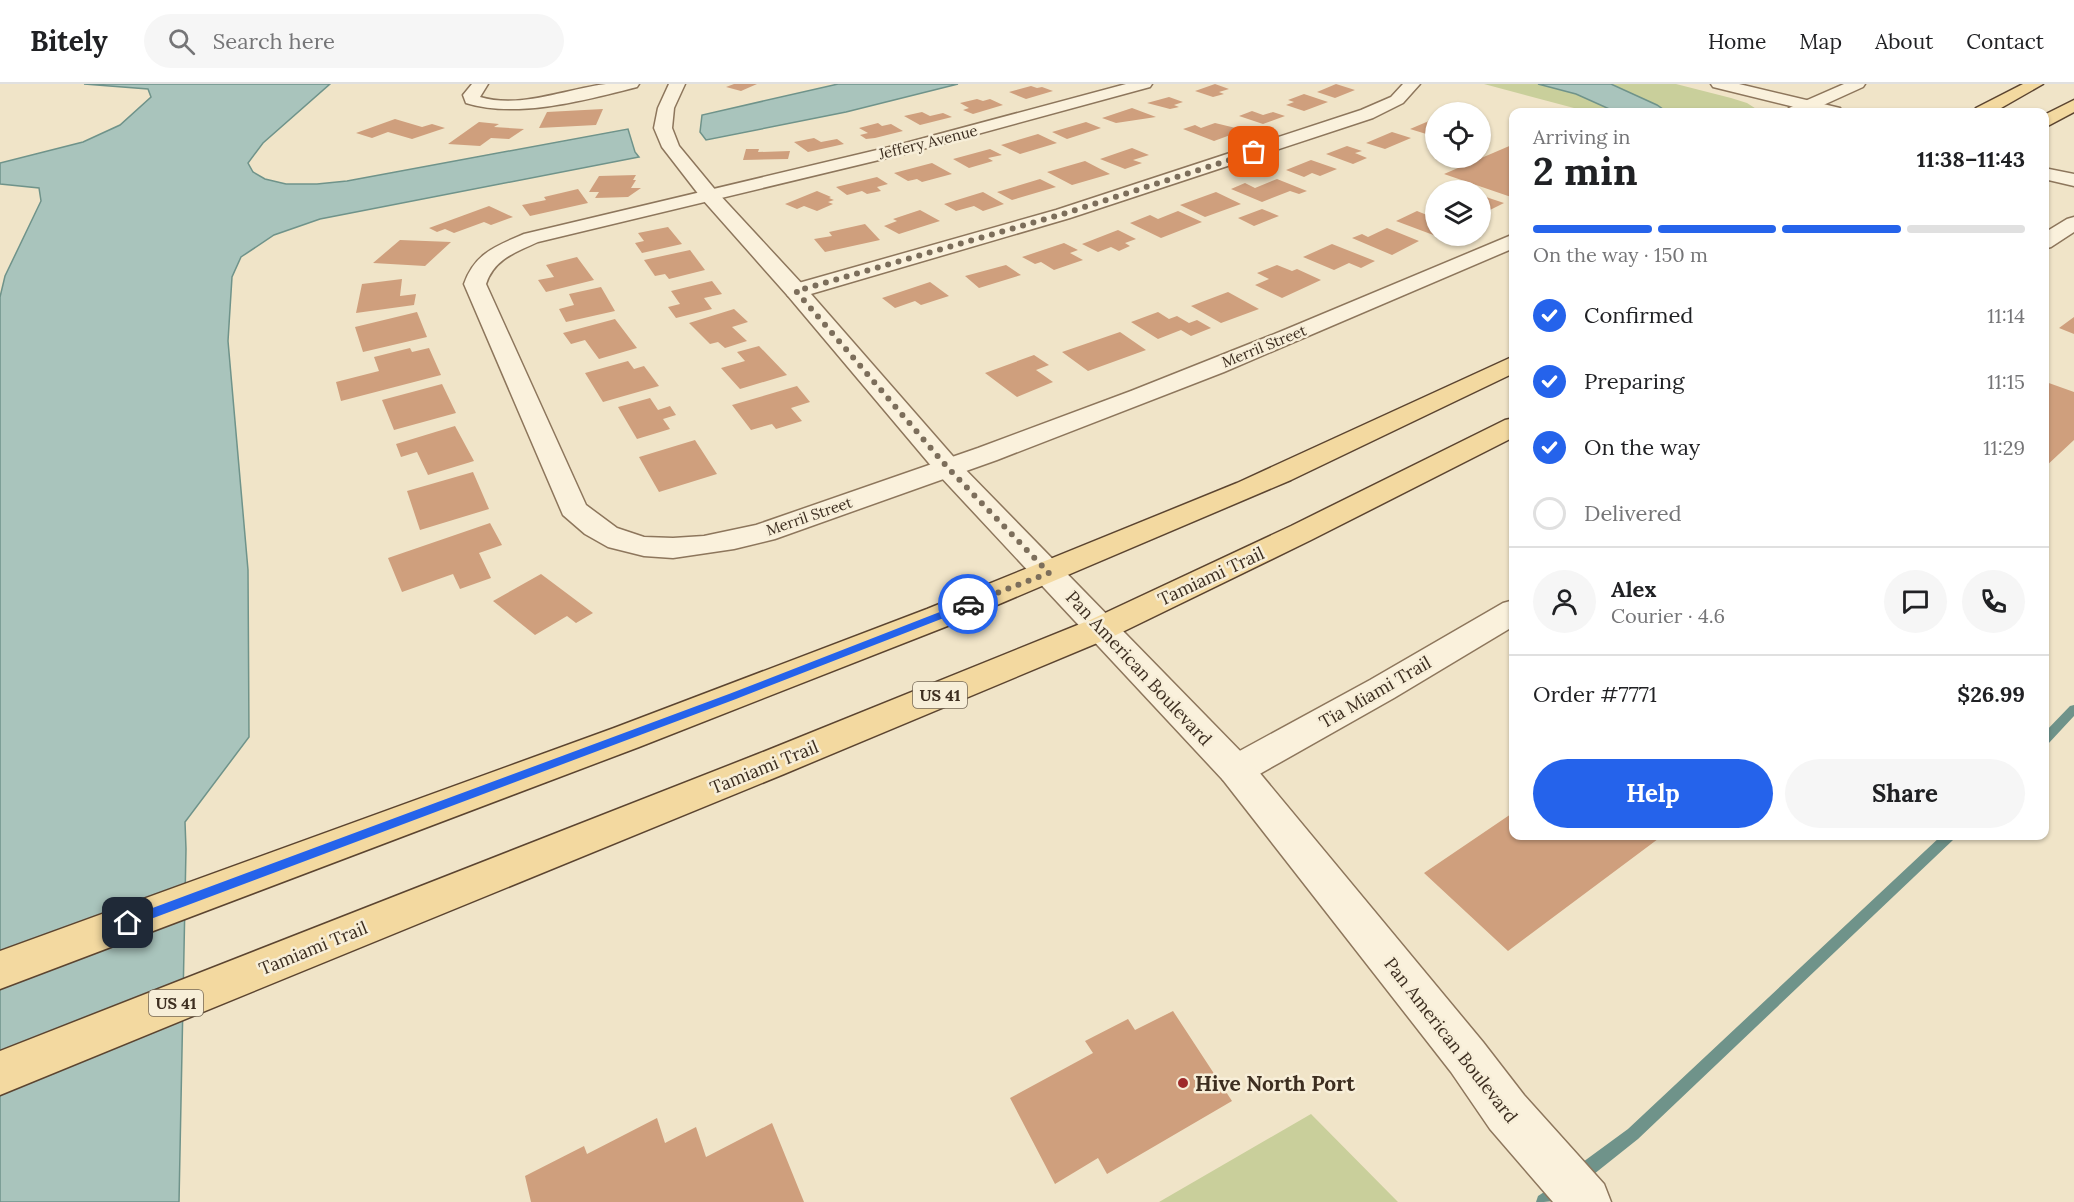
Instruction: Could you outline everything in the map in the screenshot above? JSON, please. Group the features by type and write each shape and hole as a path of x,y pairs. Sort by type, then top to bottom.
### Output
{"main road":[{"path":"1990,108 2035,84"},
{"path":"2049,120 2074,105"},
{"path":"0,970 732,697 1049,573 1250,487 1509,365"},
{"name":"Tamiami Trail","path":"0,1073 352,933 1102,628 1332,518 1509,429"}],"street":[{"path":"480,84 471,98 480,104 494,105 535,102 631,84"},
{"name":"Pan American Boulevard","path":"677,84 666,108 663,128 671,147 710,196 796,291 948,468 1236,770 1467,1057 1507,1112 1586,1202"},
{"name":"Jeffery Avenue","path":"710,196 972,131 1144,84"},
{"path":"796,291 1063,214 1322,129 1388,105 1403,95 1412,84"},
{"path":"1808,108 1857,84"},
{"path":"1711,85 1792,108"},
{"path":"2049,166 2074,172"},
{"path":"2049,174 2074,180"},
{"name":"Merril Street","path":"710,196 531,238 496,254 486,262 476,278 475,284 573,509 599,533 615,541 639,546 669,548 696,546 752,536 948,468 1279,341 1509,242"},
{"path":"2049,240 2074,222"},
{"name":"Tia Miami Trail","path":"1236,770 1382,689 1509,613"}],"green space":[{"path":"1484,84 1676,84 1731,98 1755,108 1574,108"},
{"path":"1311,1114 1398,1202 1159,1202"}],"water":[{"path":"84,84 330,84 263,143 248,163 253,172 265,179 286,184 347,181 628,129 635,152 639,157 320,219 274,235 241,257 232,277 228,341 248,570 249,737 185,822 179,1202 0,1202 0,297 5,276 41,201 39,188 0,184 0,163 83,142 120,125 151,97 148,89"},
{"path":"838,84 958,84 846,112 706,140 700,132 702,115"},
{"path":"1538,84 1611,84 1661,108 1607,108 1576,94"}],"building":[{"path":"734,84 757,84 741,91 726,87"},
{"path":"1215,84 1229,89 1219,92 1224,94 1213,97 1195,91"},
{"path":"1336,84 1355,90 1335,98 1317,92"},
{"path":"1031,86 1053,91 1026,99 1009,92"},
{"path":"1304,94 1328,102 1304,111 1286,105 1294,102 1288,100"},
{"path":"1169,97 1183,102 1174,105 1179,107 1170,109 1147,103"},
{"path":"977,99 983,101 990,99 1003,105 973,114 963,110 969,108 960,103"},
{"path":"1132,108 1156,117 1116,123 1102,118"},
{"path":"603,109 596,125 539,128 547,112"},
{"path":"1252,111 1263,115 1273,112 1285,116 1263,124 1239,116"},
{"path":"922,112 930,116 943,113 952,117 920,125 904,116"},
{"path":"395,119 422,127 432,124 445,128 412,139 388,132 372,138 356,133"},
{"path":"479,122 499,124 494,127 524,129 509,139 491,138 480,146 448,144"},
{"path":"1086,122 1101,128 1067,139 1052,132"},
{"path":"878,123 882,126 891,124 903,131 866,139 860,135 868,133 859,128"},
{"path":"1215,123 1244,130 1214,141 1183,129 1195,125 1201,128"},
{"path":"1425,123 1425,134 1410,129"},
{"path":"1392,132 1411,138 1385,149 1366,143"},
{"path":"1038,134 1057,143 1020,154 1001,145"},
{"path":"814,138 821,142 837,139 844,144 808,152 794,142"},
{"path":"1347,146 1362,151 1355,153 1367,158 1353,164 1326,154"},
{"path":"1509,146 1509,196 1491,190 1491,180 1462,180 1444,174 1458,168 1491,168 1491,154"},
{"path":"1132,148 1149,155 1133,160 1142,163 1125,169 1100,159"},
{"path":"746,149 759,149 758,152 790,151 788,159 743,160"},
{"path":"990,149 1002,155 988,158 993,161 969,168 953,159"},
{"path":"1311,160 1337,169 1320,176 1312,173 1304,177 1286,170"},
{"path":"1085,161 1110,174 1072,185 1047,172"},
{"path":"932,163 952,174 922,182 917,179 908,181 894,173"},
{"path":"636,175 631,188 641,188 628,197 595,198 599,192 589,192 599,176"},
{"path":"877,177 888,184 877,187 881,191 867,194 862,191 847,195 836,187"},
{"path":"1040,179 1056,187 1012,200 997,192"},
{"path":"1277,179 1307,191 1299,194 1290,191 1262,202 1231,189 1245,183 1255,188"},
{"path":"578,189 588,203 530,216 522,205 546,200 544,197"},
{"path":"817,191 831,197 829,198 834,200 828,202 833,204 817,211 804,206 797,209 785,204"},
{"path":"983,192 1004,204 983,211 974,206 956,211 944,204"},
{"path":"1216,192 1241,204 1205,217 1180,205"},
{"path":"1491,199 1504,203 1491,210"},
{"path":"489,206 513,217 491,225 484,222 454,233 445,229 437,232 429,228"},
{"path":"1262,209 1279,216 1254,226 1238,218"},
{"path":"920,210 940,221 899,234 884,226 897,221 893,219"},
{"path":"1178,211 1202,222 1161,238 1130,223 1150,215 1158,219"},
{"path":"1417,211 1425,214 1425,232 1396,221"},
{"path":"865,224 880,240 825,252 814,239 832,236 829,232"},
{"path":"668,227 682,244 642,253 635,243 644,241 638,233"},
{"path":"1387,228 1419,241 1392,255 1352,238 1362,234 1368,237"},
{"path":"1118,230 1136,239 1125,243 1130,246 1119,251 1111,247 1098,252 1082,244"},
{"path":"400,240 451,242 425,266 373,263"},
{"path":"1064,243 1078,250 1070,253 1083,260 1054,270 1041,262 1035,264 1022,257"},
{"path":"1332,244 1375,261 1361,268 1349,263 1334,270 1303,257"},
{"path":"690,250 705,270 669,279 665,274 655,276 644,260"},
{"path":"577,257 594,280 546,292 538,280 554,277 546,265"},
{"path":"1006,265 1021,275 979,288 965,276"},
{"path":"1277,265 1292,271 1297,269 1321,280 1282,298 1255,285 1269,279 1257,273"},
{"path":"402,279 400,296 416,294 414,305 356,313 362,284"},
{"path":"712,281 722,294 704,298 712,309 676,318 668,307 680,304 671,291"},
{"path":"930,282 949,296 921,305 915,301 895,308 882,298"},
{"path":"601,287 615,311 566,322 559,309 574,305 569,294"},
{"path":"1228,292 1259,309 1221,323 1191,306"},
{"path":"734,309 748,322 732,327 747,341 725,348 718,342 710,344 689,323"},
{"path":"417,312 427,337 363,352 355,327"},
{"path":"1158,312 1169,319 1177,316 1189,323 1197,320 1211,328 1191,336 1181,330 1158,339 1131,322"},
{"path":"2074,317 2074,334 2059,328"},
{"path":"615,319 637,348 599,359 585,340 571,344 563,333"},
{"path":"1120,332 1146,350 1088,371 1062,352"},
{"path":"759,346 787,375 740,389 721,368 745,361 737,352"},
{"path":"410,348 412,352 429,348 441,375 341,401 336,382 379,371 374,357"},
{"path":"1034,355 1049,365 1036,370 1053,382 1017,397 985,373"},
{"path":"628,361 634,369 644,366 659,386 603,402 585,373"},
{"path":"2049,383 2074,392 2074,440 2049,463"},
{"path":"442,384 456,413 394,430 382,400"},
{"path":"797,386 810,402 791,408 802,421 776,429 772,424 751,430 732,405"},
{"path":"650,398 658,410 670,406 676,415 663,419 670,429 637,439 618,407"},
{"path":"455,426 474,461 428,475 417,452 401,457 396,444"},
{"path":"695,440 717,474 659,492 639,457"},
{"path":"473,472 489,509 420,530 407,491"},
{"path":"490,523 502,545 479,553 491,578 460,589 453,574 402,592 388,558"},
{"path":"541,574 593,613 576,623 567,616 535,635 493,601"},
{"path":"1509,815 1509,840 1657,840 1508,951 1424,873"},
{"path":"1173,1011 1232,1101 1107,1174 1098,1158 1055,1184 1010,1098 1093,1053 1085,1041 1128,1019 1135,1030"},
{"path":"657,1118 665,1143 696,1127 706,1157 772,1123 804,1202 531,1202 525,1176 584,1146 587,1154"}],"waterway":[{"path":"2049,736 2074,709"},
{"path":"1578,1176 1633,1134 1945,840"},
{"path":"1544,1202 1561,1189"}],"way so far":[{"path":"968,604 1049,573 948,468 796,291 1063,214 1254,152"}],"place":[{"name":"Hive North Port","path":"1183,1083"}],"route":[{"path":"128,923 732,697 968,604"}]}
